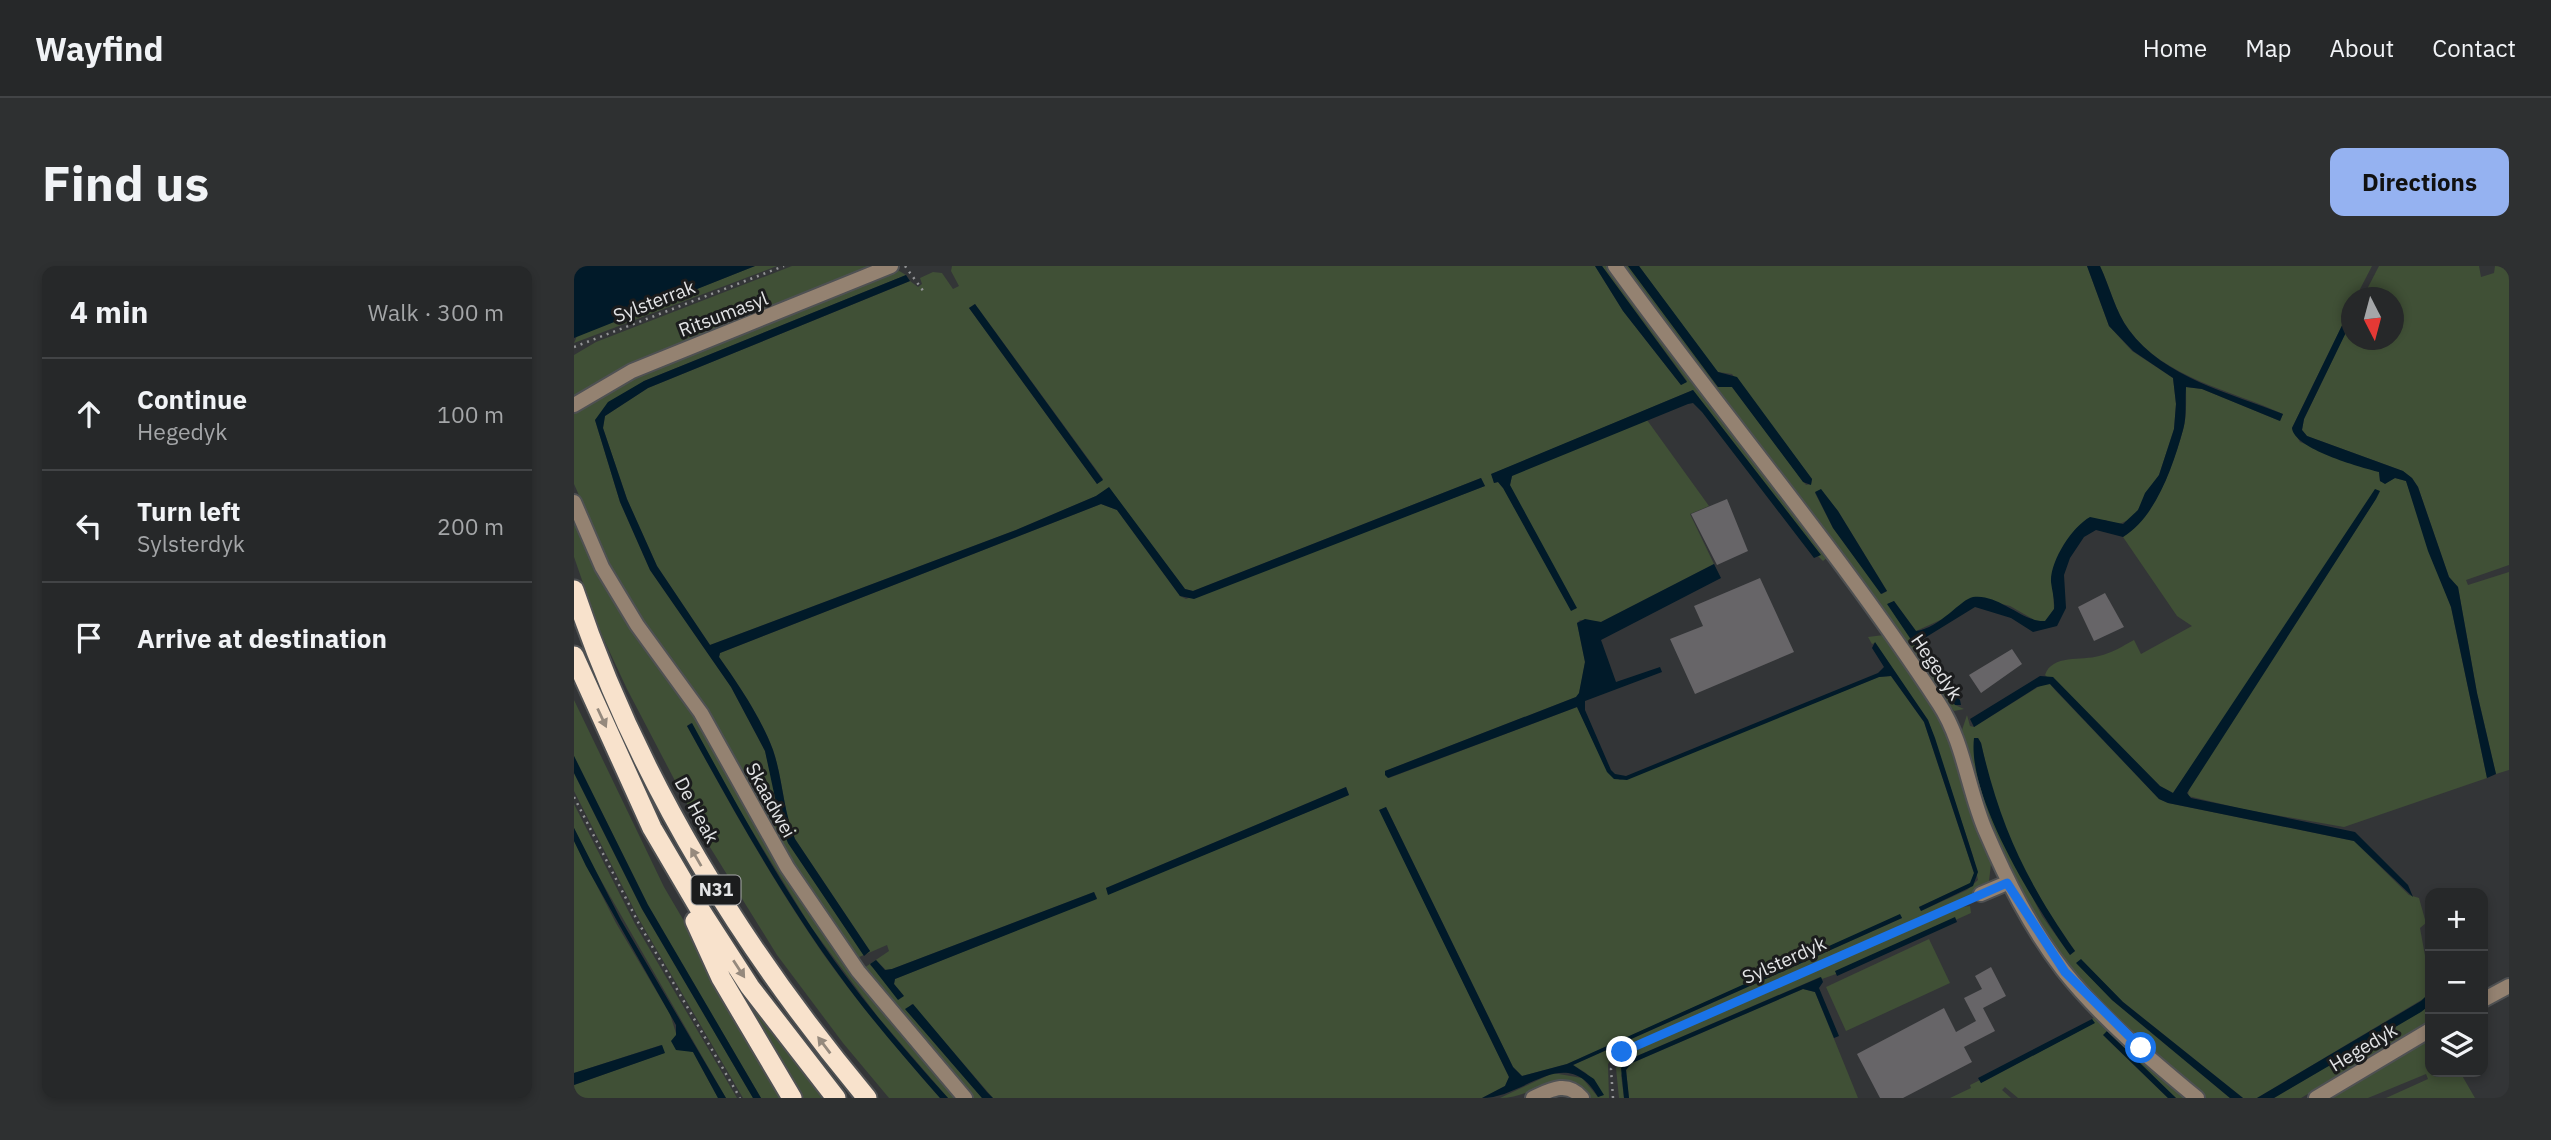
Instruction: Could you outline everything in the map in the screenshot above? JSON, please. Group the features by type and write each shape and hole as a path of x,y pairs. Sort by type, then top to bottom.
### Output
{"highway":[{"name":"De Heak","path":"574,590 634,737 701,866 786,996 867,1098"},
{"name":"N31","path":"574,656 721,978 792,1098"},
{"name":"N31","path":"652,828 750,987 836,1098"}],"street":[{"name":"Ritsumasyl","path":"574,405 632,371 891,266"},
{"name":"Hegedyk","path":"1615,266 1839,561 1939,703 1952,730 1980,819 2007,883 2065,972 2141,1048 2197,1098"},
{"name":"Skaadwei","path":"574,502 602,567 637,625 701,713 787,867 858,971 965,1098"},
{"path":"1981,894 2007,883"},
{"path":"2488,997 2509,986"},
{"name":"Hegedyk","path":"2316,1098 2425,1033"},
{"path":"1533,1098 1562,1087 1576,1091 1582,1098"}],"path":[{"name":"Sylsterrak","path":"574,348 783,266"},
{"path":"905,266 924,292"},
{"path":"574,797 638,922 740,1098"},
{"name":"Sylsterdyk","path":"1613,1098 1611,1069 1622,1052 1981,894"}],"green space":[{"path":"755,266 777,266 574,343 577,336"},
{"path":"792,266 874,266 642,359 574,397 574,355 596,342"},
{"path":"952,266 1595,266 1623,311 1681,385 1687,381 1602,266 1608,266 1828,557 1823,561 1818,556 1820,554 1693,390 1492,474 1494,483 1498,482 1503,488 1510,485 1512,476 1517,472 1647,420 1709,506 1690,514 1714,564 1601,622 1580,620 1577,623 1585,662 1579,694 1576,697 1385,771 1389,778 1577,707 1608,772 1620,780 1879,677 1891,676 1924,722 1974,873 1971,883 1919,907 1921,911 1967,890 1978,880 1973,856 1928,720 1875,643 1872,644 1868,637 1884,635 1939,714 1991,864 1989,881 1968,897 1619,1050 1608,1064 1609,1098 1591,1098 1569,1082 1558,1082 1500,1098 1553,1073 1582,1078 1598,1097 1603,1095 1586,1073 1573,1065 1902,918 1900,915 1567,1064 1522,1076 1513,1067 1386,807 1380,810 1509,1077 1505,1086 1482,1098 993,1098 912,1004 906,1010 982,1098 973,1098 915,1033 864,968 889,951 887,945 864,955 870,951 795,839 773,750 756,714 719,657 720,653 1101,504 1117,510 1180,596 1186,599 1485,486 1481,478 1193,591 1185,589 1109,488 1016,530 710,645 657,566 627,499 603,428 605,416 648,388 910,281 918,287 922,284 920,278 933,272 942,273 953,289 959,286 951,271","holes":["975,304 1103,479 1097,484 969,308","1346,787 1349,795 1108,894 1106,888","1094,892 1097,898 895,979 894,984 904,996 870,965 876,960 886,970"]},
{"path":"1622,266 1628,266 1718,387 1732,387 1806,485 1811,484 1812,479 1732,374 1718,372 1713,367 1639,266 2087,266 2109,326 2132,351 2173,378 2176,404 2174,429 2159,475 2133,518 2117,525 2105,520 2075,530 2052,572 2054,609 2045,622 2036,621 2010,606 1975,597 1947,617 1916,631 1894,601 1888,604 1955,705 1964,709 1954,711","holes":["1821,490 1838,511 1887,591 1882,594 1833,528 1815,493"]},
{"path":"2100,266 2372,266 2361,287 2341,287 2341,328 2292,428 2300,442 2379,472 2380,481 2385,483 2395,478 2406,481 2451,607 2487,778 2344,827 2247,810 2188,796 2189,787 2380,492 2173,793 2160,786 2045,675 2049,668 2061,661 2104,655 2134,640 2141,654 2192,626 2177,616 2123,537 2144,517 2168,474 2184,425 2186,387 2202,389 2280,421 2283,414 2200,381 2161,360 2144,347 2129,330 2116,307"},
{"path":"2379,266 2479,266 2481,277 2494,273 2495,266 2509,266 2509,565 2466,580 2468,585 2509,572 2509,770 2496,774 2477,693 2458,587 2449,577 2418,487 2403,471 2307,436 2302,430 2304,419 2341,343 2341,350 2404,350 2404,287 2368,287"},
{"path":"896,269 906,275 644,381 595,420 620,502 650,570 731,687 765,751 788,843 864,955 857,958 792,864 681,672 636,613 613,573 574,484 574,413 616,385 639,374"},
{"path":"574,519 612,595 703,730 760,835 791,885 858,979 955,1098 948,1098 878,1017 811,927 743,816 691,723 687,726 716,778 807,930 854,995 940,1098 889,1098 843,1043 777,955 708,844 627,689 599,629 574,557"},
{"path":"2043,684 2050,684 2159,799 2354,841 2409,895 2419,898 2425,919 2425,924 2420,928 2425,956 2425,998 2257,1098 2243,1098 2123,1002 2081,960 2077,963 2112,1000 2230,1098 2206,1098 2107,1008 2071,969 2044,933 2002,859 1965,753 1962,730 1967,715 1970,726 1974,727","holes":["1974,738 1978,738 2003,826 2031,882 2075,951 2070,955 2042,916 1995,824"]},
{"path":"574,700 664,887 788,1098 761,1098 648,905 574,756"},
{"path":"574,773 642,909 753,1098 743,1098 640,921 574,791"},
{"path":"574,804 635,924 737,1098 726,1098 591,863 574,828"},
{"path":"574,841 616,923 670,1014 681,1049 693,1052 718,1098 574,1098 574,1085 664,1053 661,1045 574,1073"},
{"path":"1970,906 1971,913 1836,974 1822,979 1820,977 1630,1059 1621,1075 1624,1098 1619,1098 1616,1068 1625,1054 1962,907"},
{"path":"1929,939 1950,983 1846,1031 1826,987"},
{"path":"729,973 822,1098 800,1098"},
{"path":"1803,989 1815,992 1858,1098 1629,1098 1626,1069 1632,1063"},
{"path":"2425,1008 2425,1026 2301,1098 2274,1098"},
{"path":"2097,1015 2188,1098 2176,1098 2103,1035 2168,1098 2018,1098 2005,1087 2002,1090 2011,1098 1950,1098 1971,1088 1970,1085 1980,1080 1981,1083 2094,1023 2092,1019"},
{"path":"2425,1040 2425,1074 2368,1098 2327,1098"},
{"path":"2427,1077 2463,1077 2475,1098 2386,1098 2428,1079"}],"water":[{"path":"574,266 755,266 574,338"},
{"path":"1595,266 1602,266 1687,382 1681,385 1623,311"},
{"path":"1628,266 1639,266 1718,372 1737,377 1812,479 1811,485 1803,482 1732,387 1718,387"},
{"path":"2087,266 2100,266 2124,323 2143,346 2160,360 2200,382 2283,414 2280,421 2202,389 2186,387 2184,425 2162,490 2145,517 2123,537 2096,530 2084,537 2070,558 2064,575 2066,608 2057,626 2033,632 2011,618 1975,607 1923,639 1922,649 1960,700 1961,705 1955,705 1887,604 1894,601 1916,631 1933,625 1973,597 1992,599 2028,618 2045,621 2054,609 2052,574 2063,545 2076,528 2090,517 2123,524 2138,510 2145,493 2159,475 2174,429 2176,404 2173,378 2133,351 2109,326"},
{"path":"906,275 910,281 648,388 605,416 603,428 627,499 657,566 710,645 1016,530 1096,496 1109,487 1185,589 1193,591 1481,478 1485,486 1194,599 1180,596 1117,510 1101,504 720,653 719,657 756,714 773,750 795,839 870,951 864,956 788,843 781,826 765,751 731,687 650,570 620,502 595,420 608,402 644,381"},
{"path":"975,304 1103,480 1097,484 969,308"},
{"path":"2341,328 2341,343 2304,419 2302,430 2307,436 2403,471 2418,487 2449,577 2458,587 2477,693 2496,774 2487,778 2451,607 2428,551 2406,481 2395,478 2385,484 2380,481 2379,472 2315,450 2296,436 2292,428"},
{"path":"1693,390 1821,555 1814,558 1702,412 1693,403 1688,404 1512,476 1510,485 1577,608 1571,611 1503,488 1498,482 1494,483 1491,474"},
{"path":"1821,489 1838,511 1887,591 1881,594 1833,528 1815,492"},
{"path":"2375,489 2380,491 2376,499 2187,793 2191,798 2355,832 2408,885 2413,897 2354,841 2159,799 2050,684 2037,687 1974,727 1970,719 2040,676 2053,677 2160,786 2173,793"},
{"path":"1714,564 1721,578 1601,640 1616,682 1660,667 1662,672 1585,701 1585,710 1611,770 1615,774 1626,776 1878,673 1884,667 1872,648 1875,642 1928,720 1978,872 1973,886 1921,911 1919,907 1970,883 1974,873 1924,722 1891,676 1879,677 1627,780 1614,779 1607,772 1577,707 1388,778 1385,775 1385,771 1576,697 1585,662 1577,623 1585,619 1601,622"},
{"path":"692,723 764,852 823,945 882,1022 948,1098 940,1098 901,1053 818,945 722,790 687,726"},
{"path":"1974,738 1978,738 1981,743 1997,801 2017,852 2042,901 2075,951 2070,955 2023,881 1992,820 1975,763"},
{"path":"574,756 648,905 761,1098 753,1098 642,909 574,773"},
{"path":"1346,787 1349,795 1108,895 1106,888"},
{"path":"1386,807 1513,1067 1522,1076 1567,1064 1900,914 1902,918 1573,1065 1594,1079 1604,1095 1598,1097 1586,1081 1572,1074 1559,1073 1498,1096 1482,1098 1505,1086 1509,1077 1379,810"},
{"path":"574,828 621,920 726,1098 718,1098 693,1052 676,1050 671,1041 676,1035 676,1025 586,866 574,841"},
{"path":"1094,892 1097,899 895,979 894,984 904,996 898,1000 870,964 876,960 885,970 892,969"},
{"path":"1955,917 1957,922 1837,976 1835,971"},
{"path":"2081,959 2123,1002 2243,1098 2230,1098 2112,1000 2076,963"},
{"path":"1821,977 1823,982 1819,988 1839,1036 1834,1038 1815,992 1803,989 1632,1063 1626,1070 1629,1098 1624,1098 1621,1068 1630,1059"},
{"path":"2425,997 2425,1009 2421,1012 2274,1098 2257,1098"},
{"path":"913,1004 993,1098 982,1098 905,1009"},
{"path":"2092,1019 2095,1023 1981,1083 1978,1078"},
{"path":"2107,1031 2176,1098 2168,1098 2103,1035"},
{"path":"662,1045 665,1053 574,1085 574,1073"}],"building":[{"path":"1727,499 1748,551 1717,565 1691,514"},
{"path":"1760,578 1794,652 1695,694 1670,639 1703,626 1694,606"},
{"path":"2105,593 2124,627 2094,641 2078,607"},
{"path":"2012,649 2022,664 1981,693 1969,675"},
{"path":"1991,967 2006,996 1983,1008 1995,1031 1964,1047 1972,1062 1903,1098 1880,1098 1857,1054 1944,1008 1956,1032 1976,1021 1964,998 1982,989 1975,976"}],"route":[{"path":"1622,1052 2007,883 2039,936 2065,972 2141,1048"}]}
